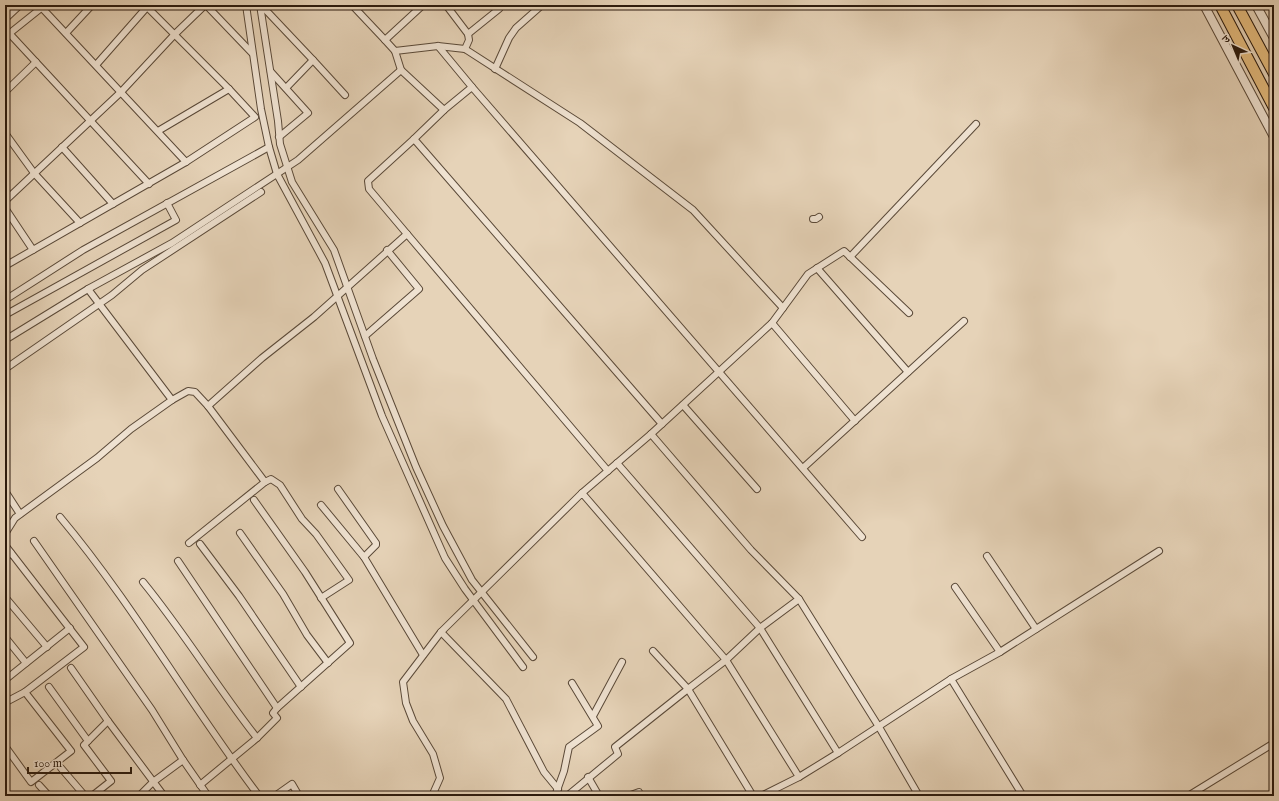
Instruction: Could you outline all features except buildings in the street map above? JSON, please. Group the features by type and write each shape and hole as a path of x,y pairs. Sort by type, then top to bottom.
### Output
{"highway":[{"path":"1220,5 1274,108"},
{"path":"1237,5 1274,74"}],"street":[{"path":"6,15 20,5"},
{"path":"66,34 92,5"},
{"path":"5,201 121,92 175,34 206,5 252,53"},
{"path":"246,5 252,53 269,147 277,174 325,263 382,416 445,558 473,600 523,667"},
{"path":"260,5 314,60 345,95"},
{"path":"260,5 279,137 292,182 334,250 365,336 422,480 460,560 481,592 533,657"},
{"path":"352,5 395,51 401,70 444,110"},
{"path":"385,40 423,5"},
{"path":"446,5 468,34 469,40 465,48"},
{"path":"468,34 499,9 496,5"},
{"path":"495,69 509,38 516,28 542,5"},
{"path":"1204,5 1274,137"},
{"path":"1256,5 1274,38"},
{"path":"5,266 149,184 255,118 229,89 146,6 96,65"},
{"path":"149,184 36,62 7,35 43,7 66,34 186,162"},
{"path":"395,51 438,46 465,48 495,69 580,123 693,210 784,308"},
{"path":"438,46 862,536"},
{"path":"286,88 314,60"},
{"path":"5,92 36,62"},
{"path":"5,340 88,289 172,243 277,174 357,110 401,70"},
{"path":"270,72 308,114 279,137"},
{"path":"472,87 444,110 368,181 369,189 608,471"},
{"path":"158,131 229,89"},
{"path":"850,257 976,124"},
{"path":"5,133 34,173 80,223"},
{"path":"414,139 662,424"},
{"path":"62,147 113,204"},
{"path":"5,300 83,250 269,147"},
{"path":"5,369 100,303 142,270 261,192"},
{"path":"5,315 176,220 167,203"},
{"path":"5,208 33,250"},
{"path":"208,406 262,358 314,317 387,250 407,234"},
{"path":"365,336 419,289 387,250"},
{"path":"432,796 440,778 433,754 413,721 406,703 403,682 441,632 582,493 662,424 772,323 808,274 844,251 909,313"},
{"path":"818,268 908,372"},
{"path":"88,289 172,400"},
{"path":"803,468 964,321"},
{"path":"772,323 855,421"},
{"path":"5,534 15,518 20,514 98,458 131,429 172,400 188,391 195,392 208,406 265,482"},
{"path":"683,405 757,489"},
{"path":"650,434 751,550 799,600 879,727 919,796"},
{"path":"617,463 760,628 838,754"},
{"path":"189,543 265,482 271,479 280,485 302,519 316,534 349,580 321,598"},
{"path":"338,489 376,543 376,545 364,557"},
{"path":"5,491 20,514"},
{"path":"582,493 726,660 799,777"},
{"path":"200,785 257,738 277,718 273,713 277,708 350,643 254,500"},
{"path":"321,505 364,557 423,655"},
{"path":"60,517 82,543 124,601 231,759 259,796"},
{"path":"240,533 283,594 307,635 328,663"},
{"path":"34,541 148,703 183,760 208,796"},
{"path":"200,544 239,596 301,687"},
{"path":"5,545 84,647 25,692 6,700"},
{"path":"761,796 799,777 838,754 951,679 1036,630 1159,551"},
{"path":"5,558 11,553"},
{"path":"987,556 1036,630"},
{"path":"178,562 277,708"},
{"path":"143,582 181,630 203,665 257,738"},
{"path":"954,587 1000,652"},
{"path":"5,597 47,647"},
{"path":"567,796 588,777 618,754 615,747 726,660 760,628 799,600"},
{"path":"5,680 70,628"},
{"path":"441,632 506,698 544,772 558,789"},
{"path":"5,637 26,663"},
{"path":"653,651 688,689 753,796"},
{"path":"593,716 622,662"},
{"path":"71,668 152,782 164,796"},
{"path":"951,679 1023,796"},
{"path":"555,796 569,747 597,728 597,722 572,683"},
{"path":"49,687 88,741"},
{"path":"5,746 31,782 72,751 25,692"},
{"path":"92,796 112,781 84,745 108,721"},
{"path":"1188,796 1274,744"},
{"path":"139,796 152,782 183,760"},
{"path":"61,768 85,796"},
{"path":"588,777 599,796"},
{"path":"275,796 292,784 299,796"},
{"path":"39,785 49,796"},
{"path":"628,796 639,792"}]}
